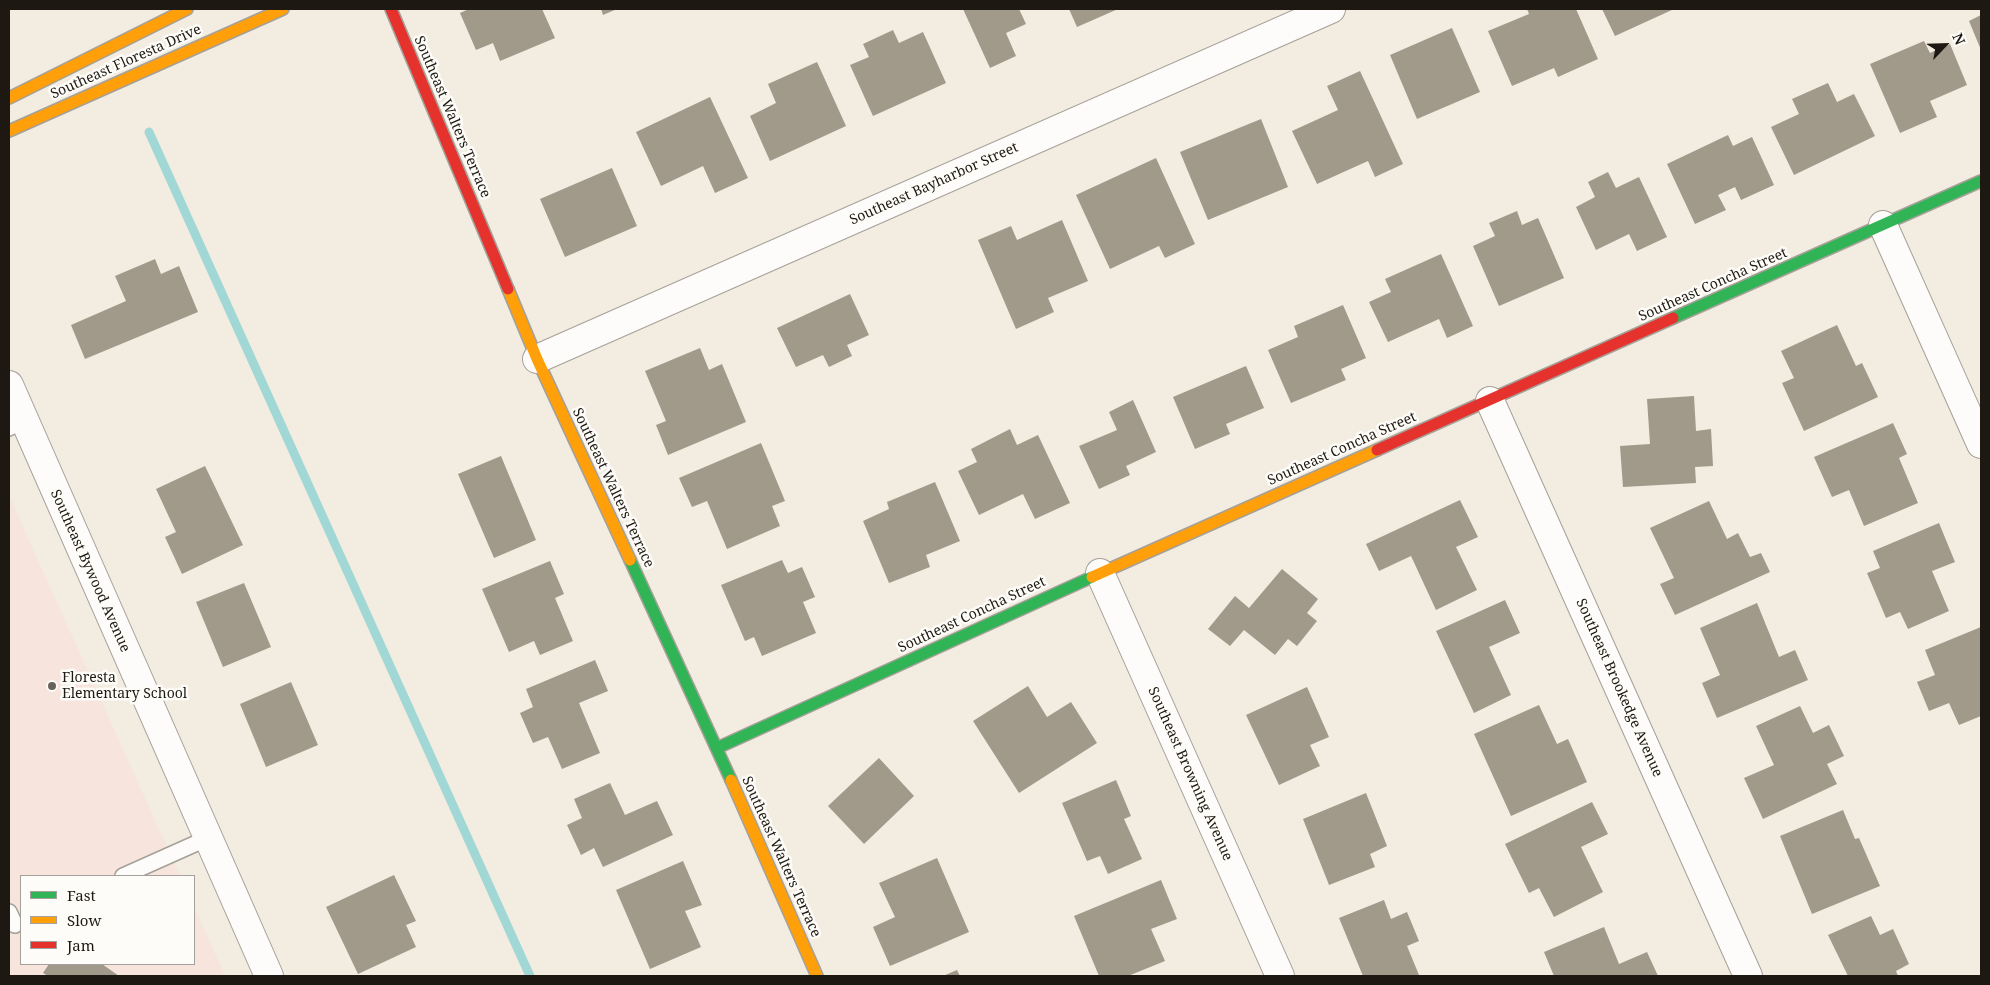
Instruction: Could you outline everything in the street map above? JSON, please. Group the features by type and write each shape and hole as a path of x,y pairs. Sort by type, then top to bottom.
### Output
{"street":[{"name":"Southeast Floresta Drive","path":"9,98 187,9"},
{"name":"Southeast Floresta Drive","path":"9,131 283,9"},
{"name":"Southeast Walters Terrace","path":"391,9 537,359 717,748 817,976"},
{"name":"Southeast Bayharbor Street","path":"537,359 1331,9"},
{"name":"Southeast Concha Street","path":"717,748 1100,573 1981,181"},
{"path":"1883,225 1981,444"},
{"name":"Southeast Bywood Avenue","path":"9,385 16,424 208,838 269,976"},
{"name":"Southeast Brookedge Avenue","path":"1490,401 1748,976"},
{"name":"Southeast Browning Avenue","path":"1100,573 1280,976"}],"lane":[{"path":"125,875 208,838"}],"shaded area":[{"name":"Floresta Elementary School","path":"9,496 180,875 20,875 20,965 195,965 195,909 225,976 9,976"}],"building":[{"path":"469,9 542,9 555,38 500,61 493,43 476,50 460,13"},
{"path":"601,9 617,9 603,15"},
{"path":"963,9 1019,9 1026,24 1006,33 1016,56 990,68"},
{"path":"1069,9 1118,9 1077,27"},
{"path":"1527,9 1576,9 1598,59 1558,77 1554,68 1512,86 1488,31 1529,14"},
{"path":"1602,9 1674,9 1615,36"},
{"path":"1981,15 1981,50 1969,21"},
{"path":"1452,28 1480,92 1417,119 1390,55"},
{"path":"893,30 899,43 923,32 946,83 873,116 850,65 869,57 863,44"},
{"path":"1924,41 1930,53 1950,44 1967,85 1930,101 1937,117 1900,133 1870,64"},
{"path":"817,62 846,126 770,161 750,116 776,103 768,84"},
{"path":"1360,71 1403,164 1375,177 1368,161 1317,184 1292,131 1338,110 1327,86"},
{"path":"1828,83 1837,102 1854,94 1875,136 1794,175 1771,127 1799,114 1792,99"},
{"path":"710,97 748,178 715,193 703,166 661,186 636,132"},
{"path":"1261,119 1288,187 1208,220 1180,152"},
{"path":"1728,135 1733,146 1752,137 1774,185 1741,200 1735,187 1718,195 1726,210 1695,224 1667,164"},
{"path":"1156,158 1195,244 1165,258 1159,246 1110,269 1076,195"},
{"path":"612,168 637,226 565,257 540,199"},
{"path":"1608,172 1616,188 1639,177 1667,237 1637,251 1629,234 1596,250 1576,207 1595,197 1588,182"},
{"path":"1517,211 1522,225 1538,218 1564,278 1499,306 1473,246 1495,236 1489,223"},
{"path":"1062,220 1088,281 1048,298 1054,312 1016,329 978,240 1011,226 1017,240"},
{"path":"1441,254 1473,326 1447,338 1439,319 1388,342 1369,302 1391,292 1385,279"},
{"path":"155,259 161,274 179,266 198,312 85,359 71,325 126,301 115,276"},
{"path":"850,294 869,335 847,345 852,356 829,367 823,355 796,367 777,328"},
{"path":"1343,305 1366,358 1341,369 1346,380 1291,403 1268,350 1298,337 1294,326"},
{"path":"1837,325 1856,366 1862,363 1878,397 1804,431 1782,383 1794,378 1781,351"},
{"path":"700,348 709,370 722,364 746,422 668,455 656,425 666,421 645,371"},
{"path":"1246,366 1264,408 1226,424 1230,434 1195,449 1173,397"},
{"path":"1694,396 1696,431 1711,429 1713,466 1695,467 1696,483 1623,487 1620,446 1650,444 1647,399"},
{"path":"1133,400 1156,452 1126,466 1130,475 1099,489 1079,446 1117,430 1109,412"},
{"path":"1893,423 1907,454 1899,458 1918,503 1864,526 1849,490 1832,497 1814,457"},
{"path":"1010,429 1017,445 1038,435 1070,503 1035,519 1023,494 979,515 958,471 977,462 971,449"},
{"path":"761,443 785,501 772,506 780,526 727,549 707,501 692,507 679,478"},
{"path":"501,456 536,540 494,558 458,474"},
{"path":"205,466 243,545 182,574 165,537 176,532 156,489"},
{"path":"935,482 960,541 926,555 930,567 889,583 863,521 889,509 887,502"},
{"path":"1460,500 1478,537 1456,547 1477,590 1436,610 1411,556 1379,571 1366,544"},
{"path":"1709,501 1727,539 1738,533 1750,557 1761,553 1770,572 1675,615 1660,584 1674,578 1650,528"},
{"path":"1939,523 1955,562 1932,571 1949,611 1908,629 1900,612 1886,618 1867,573 1880,568 1873,551"},
{"path":"782,560 788,573 802,567 815,597 803,602 816,633 762,656 754,637 745,641 721,585"},
{"path":"550,561 564,594 555,598 573,641 540,655 534,641 509,652 482,589"},
{"path":"1282,569 1318,599 1307,613 1317,621 1297,646 1288,639 1275,655 1244,630 1230,646 1208,629 1235,596 1249,608"},
{"path":"244,583 271,647 223,667 196,602"},
{"path":"1505,600 1520,633 1489,647 1511,695 1474,713 1436,631"},
{"path":"1757,603 1779,657 1795,650 1808,680 1717,718 1702,683 1720,675 1700,628"},
{"path":"1981,627 1981,716 1959,725 1949,703 1929,711 1917,682 1935,675 1925,650"},
{"path":"595,660 608,691 579,703 600,753 562,769 548,737 533,743 520,713 533,707 526,689"},
{"path":"291,682 318,745 266,767 240,704"},
{"path":"1028,686 1047,717 1071,702 1097,743 1019,793 973,721"},
{"path":"1307,687 1329,737 1310,745 1320,766 1279,785 1246,715"},
{"path":"1539,705 1557,744 1568,739 1587,782 1511,816 1474,734"},
{"path":"1800,706 1813,733 1829,725 1844,756 1827,764 1837,784 1763,819 1744,778 1774,765 1756,726"},
{"path":"879,758 914,796 864,844 828,806"},
{"path":"1116,780 1131,816 1124,819 1142,859 1108,874 1100,856 1087,861 1062,803"},
{"path":"610,783 625,815 657,801 673,835 603,867 594,848 581,855 567,825 582,818 574,799"},
{"path":"1366,793 1387,846 1370,854 1375,867 1329,885 1303,819"},
{"path":"1592,802 1608,834 1581,847 1603,892 1554,917 1539,888 1529,893 1505,844"},
{"path":"1843,810 1855,839 1859,838 1880,886 1812,914 1780,836"},
{"path":"937,858 969,932 890,966 873,927 895,917 879,883"},
{"path":"683,861 702,905 685,911 701,947 650,969 616,890"},
{"path":"394,875 416,921 406,925 416,947 358,974 326,907"},
{"path":"1161,880 1177,919 1151,929 1165,961 1128,976 1099,976 1074,916"},
{"path":"1384,900 1391,919 1407,912 1419,941 1407,946 1419,975 1363,976 1339,918"},
{"path":"1871,916 1880,935 1893,929 1909,964 1896,971 1898,976 1848,976 1828,935"},
{"path":"1604,927 1619,964 1647,952 1658,976 1554,976 1544,952"},
{"path":"48,965 103,965 119,976 48,976 43,973"},
{"path":"957,970 960,976 943,976"}],"waterway":[{"path":"149,132 530,976"}],"traffic: fast":[{"path":"1673,318 1981,181"},
{"path":"630,560 731,780"},
{"path":"717,748 1092,577"}],"traffic: slow":[{"path":"9,98 187,9"},
{"path":"9,131 283,9"},
{"path":"508,289 537,359 630,560"},
{"path":"1092,577 1377,450"},
{"path":"731,780 817,976"}],"traffic: jam":[{"path":"391,9 508,289"},
{"path":"1377,450 1673,318"}],"place":[{"name":"Floresta Elementary School","path":"52,686"}]}
